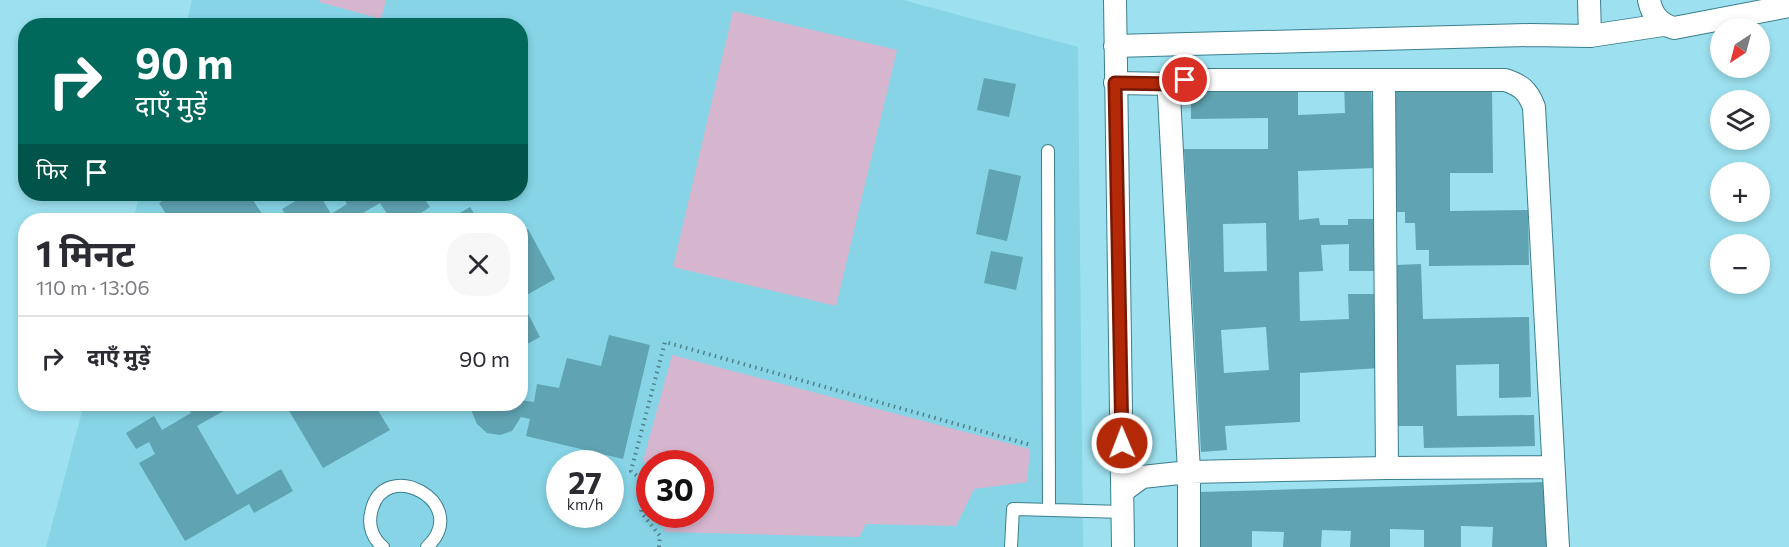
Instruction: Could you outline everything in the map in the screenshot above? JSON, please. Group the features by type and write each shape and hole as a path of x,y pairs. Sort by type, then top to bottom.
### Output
{"street":[{"path":"1115,0 1123,547"},
{"path":"1589,0 1590,36"},
{"path":"1649,0 1655,16 1663,26"},
{"path":"1115,46 1530,35 1590,36 1663,26 1674,28 1789,6"},
{"path":"1115,83 1174,84 1185,80 1504,80 1519,84 1529,94 1534,107 1558,547"},
{"path":"1384,81 1387,468"},
{"path":"1174,84 1169,95 1189,472 1189,547"},
{"path":"1123,501 1142,477 1189,472 1552,467"}],"lane":[{"path":"1048,151 1049,509"},
{"path":"383,547 372,531 370,515 372,507 381,494 396,486 404,485 426,493 439,513 438,530 427,547"},
{"path":"1011,547 1013,509 1049,509 1123,501"}],"path":[{"path":"659,547 660,536 641,512 647,484 631,471 665,342 1049,450"}],"shaded area":[{"path":"192,0 903,0 1078,47 1083,547 46,547 82,411 528,411 528,213 135,213 138,201 528,201 528,18 188,18"},
{"path":"320,0 386,0 381,18 319,2"},
{"path":"733,11 897,50 836,306 673,267"},
{"path":"672,355 1030,449 1027,482 974,489 956,526 866,524 859,537 666,532 663,528 714,528 714,450 646,450"}],"building":[{"path":"984,78 1016,84 1009,117 977,110"},
{"path":"1344,84 1371,84 1375,168 1298,171 1299,220 1319,218 1320,225 1348,225 1348,219 1378,219 1379,271 1349,271 1349,244 1321,245 1323,271 1299,272 1300,321 1349,319 1348,294 1376,294 1380,368 1300,373 1300,422 1225,426 1227,450 1201,452 1184,149 1268,149 1268,118 1191,119 1191,90 1298,90 1298,115 1345,113","holes":["1266,223 1267,271 1224,272 1223,224","1266,327 1269,370 1224,373 1221,330"]},
{"path":"1492,89 1493,173 1450,173 1450,211 1528,210 1529,265 1429,266 1429,250 1416,250 1415,223 1405,223 1405,212 1395,212 1393,91"},
{"path":"989,169 1021,176 1007,241 976,234"},
{"path":"163,201 254,201 261,213 165,213 159,203"},
{"path":"295,201 323,201 330,213 285,213 282,209"},
{"path":"345,201 426,201 430,207 421,213 386,213 380,203 363,213 333,213 347,204"},
{"path":"470,207 474,213 460,213"},
{"path":"528,229 555,279 528,294"},
{"path":"991,251 1023,257 1016,290 984,283"},
{"path":"1421,264 1423,319 1529,317 1531,397 1499,398 1499,364 1456,365 1457,416 1534,415 1535,446 1424,448 1423,426 1398,426 1395,265"},
{"path":"528,314 540,337 528,344"},
{"path":"609,335 650,345 624,455 624,450 585,450 526,436 530,419 521,417 512,431 500,435 487,433 477,424 472,411 528,411 528,401 534,402 537,384 559,388 567,358 601,366"},
{"path":"190,411 224,411 197,426 237,495 281,469 293,491 254,513 249,504 185,541 139,463 155,454 149,442 136,449 126,433 154,416 162,430 191,413"},
{"path":"289,411 378,411 390,430 323,468"},
{"path":"1547,482 1549,547 1492,547 1493,527 1461,526 1461,547 1424,547 1424,530 1390,529 1390,547 1350,547 1351,531 1322,530 1321,547 1283,547 1284,532 1252,531 1252,547 1201,547 1199,492"}],"route":[{"path":"1122,443 1115,83 1174,84 1185,80"}]}
